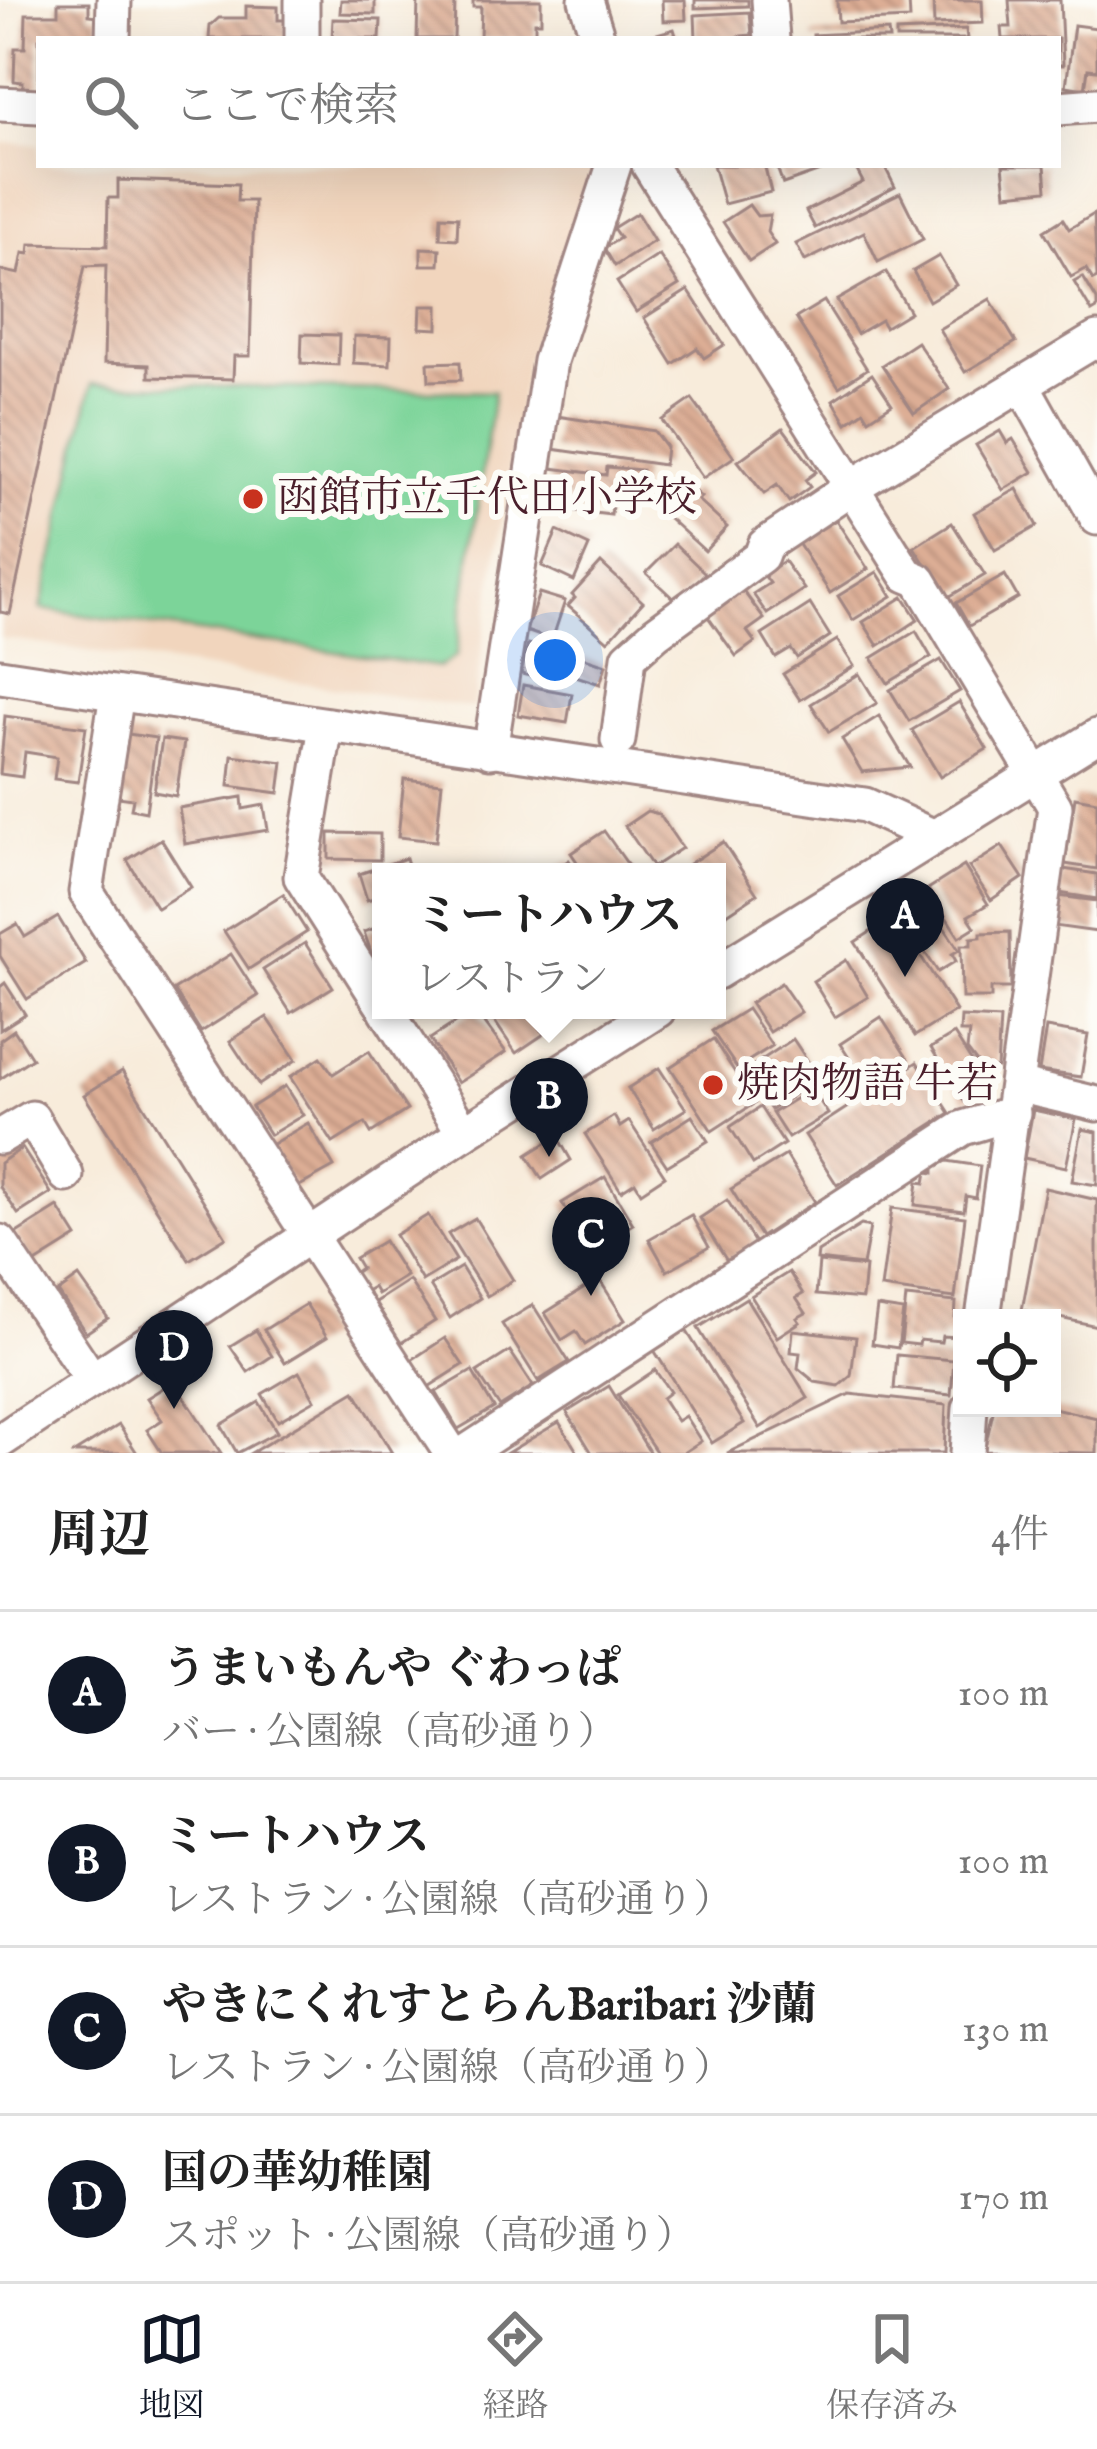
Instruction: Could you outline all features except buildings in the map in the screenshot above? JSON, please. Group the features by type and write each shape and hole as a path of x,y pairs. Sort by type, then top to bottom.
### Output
{"street":[{"path":"113,36 114,0"},
{"path":"302,0 302,36"},
{"path":"586,0 597,36"},
{"path":"769,0 772,36"},
{"path":"0,104 36,106"},
{"path":"1061,108 1097,105"},
{"path":"490,751 550,361 613,168"},
{"path":"651,168 850,488 907,575 919,580 1055,807 984,1309"},
{"path":"618,740 629,657 761,556 765,545 850,488 1097,339"},
{"path":"1022,384 1097,518"},
{"path":"0,676 865,805 932,836"},
{"path":"117,694 86,892 451,1453"},
{"path":"326,726 301,878 372,989"},
{"path":"726,966 1097,736"},
{"path":"391,1019 464,1132"},
{"path":"0,1441 464,1132 644,1019"},
{"path":"465,1453 963,1128 1015,1099 1097,1104"},
{"path":"0,1137 32,1118 66,1175"},
{"path":"0,1242 92,1380"},
{"path":"967,1453 969,1417"}],"shaded area":[{"name":"函館市立千代田小学校","path":"0,143 36,144 36,168 593,171 527,359 473,708 0,638"}],"green space":[{"path":"92,384 494,392 456,656 440,667 41,609"}],"place":[{"name":"函館市立千代田小学校","path":"253,499"},
{"name":"うまいもんや ぐわっぱ","path":"905,977"},
{"name":"焼肉物語 牛若","path":"713,1085"},
{"name":"ミートハウス","path":"549,1157"},
{"name":"やきにくれすとらんBaribari 沙蘭","path":"591,1296"},
{"name":"国の華幼稚園","path":"174,1409"}]}
